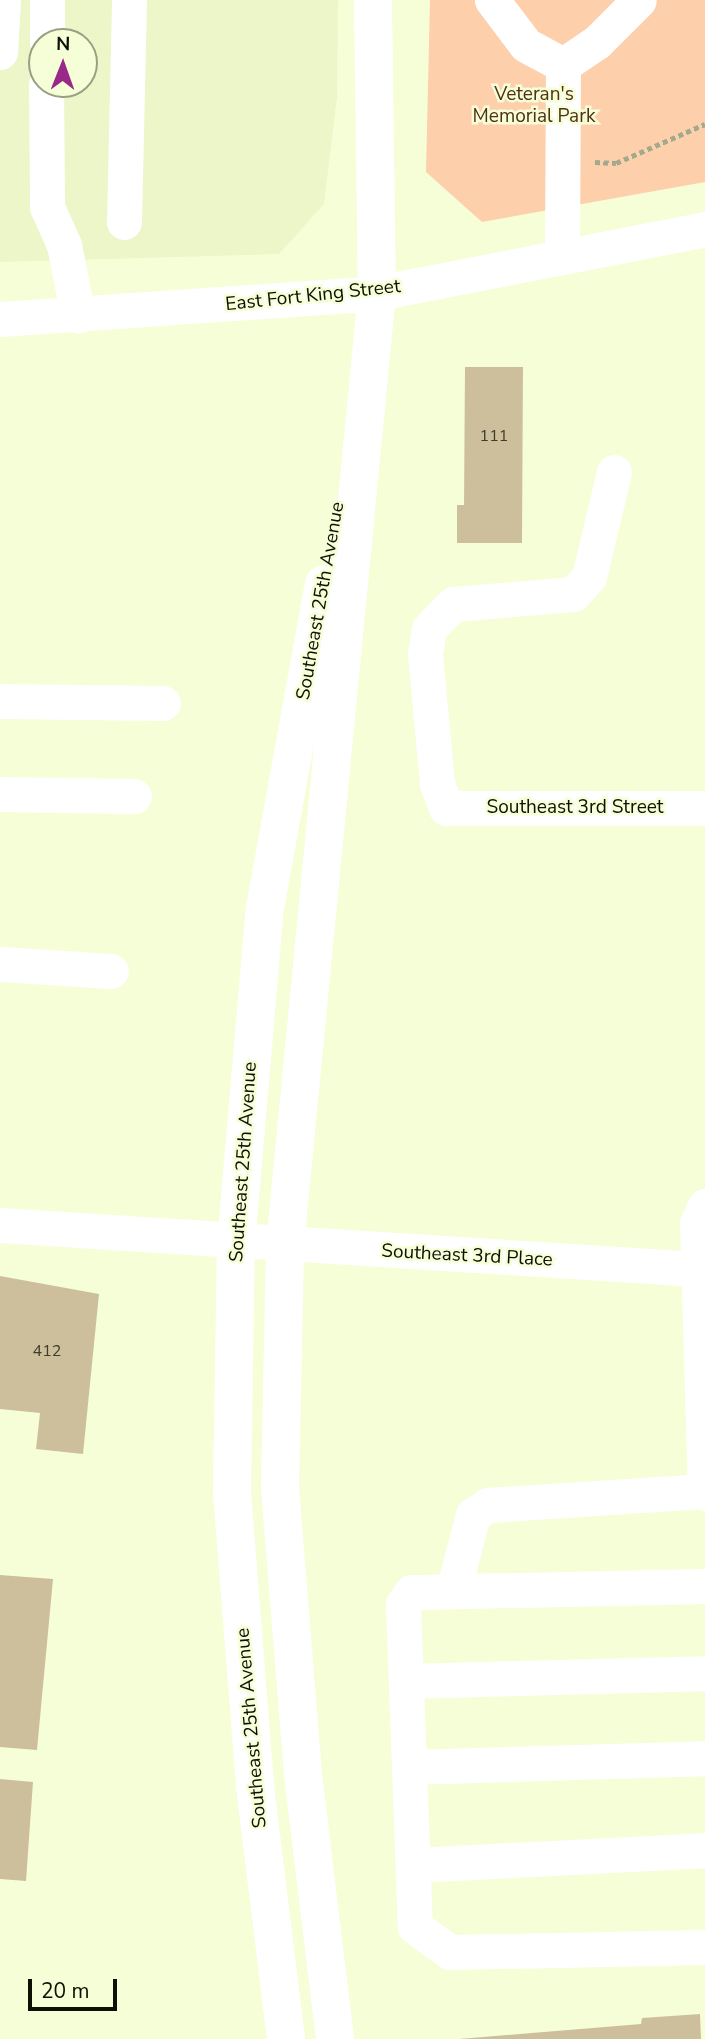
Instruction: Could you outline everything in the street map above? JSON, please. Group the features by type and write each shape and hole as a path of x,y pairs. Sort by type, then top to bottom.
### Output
{"main road":[{"name":"Southeast 25th Avenue","path":"335,2039 303,1774 280,1488 285,1245 377,293 373,0"},
{"name":"Southeast 25th Avenue","path":"286,2039 255,1785 232,1493 236,1244 265,908 377,293"}],"street":[{"path":"0,52 3,0"},
{"path":"47,0 47,28"},
{"path":"67,0 68,28"},
{"path":"124,222 129,0"},
{"path":"492,0 526,45 563,65"},
{"path":"563,65 597,43 639,0"},
{"path":"562,255 563,65"},
{"path":"57,98 47,208 64,246 78,316"},
{"name":"East Fort King Street","path":"0,319 78,316 377,293 705,229"},
{"name":"Southeast 3rd Street","path":"614,472 589,577 573,594 453,604 429,629 425,654 437,784 446,808 705,808"},
{"path":"0,701 163,703"},
{"path":"0,793 134,796"},
{"path":"0,964 111,971"},
{"path":"453,1591 473,1515 488,1504 705,1492 697,1223 705,1206"},
{"name":"Southeast 3rd Place","path":"0,1225 236,1244 698,1269"},
{"path":"705,1586 411,1592 403,1604 415,1927 450,1952 705,1947"},
{"path":"406,1681 705,1673"},
{"path":"409,1767 705,1758"},
{"path":"413,1865 705,1850"}],"path":[{"path":"564,159 616,163 705,124"}],"shaded area":[{"path":"0,0 338,0 337,97 324,204 279,254 0,262"}],"green space":[{"name":"Veteran's Memorial Park","path":"430,0 705,0 705,182 482,222 426,172"}],"building":[{"path":"465,367 523,367 522,543 457,543 457,505 464,505"},
{"path":"0,1276 99,1294 83,1454 36,1449 40,1413 0,1409"},
{"path":"0,1575 53,1579 37,1750 0,1747"},
{"path":"0,1779 33,1782 26,1881 0,1879"},
{"path":"700,2014 701,2039 459,2039 641,2024 642,2018"}]}
